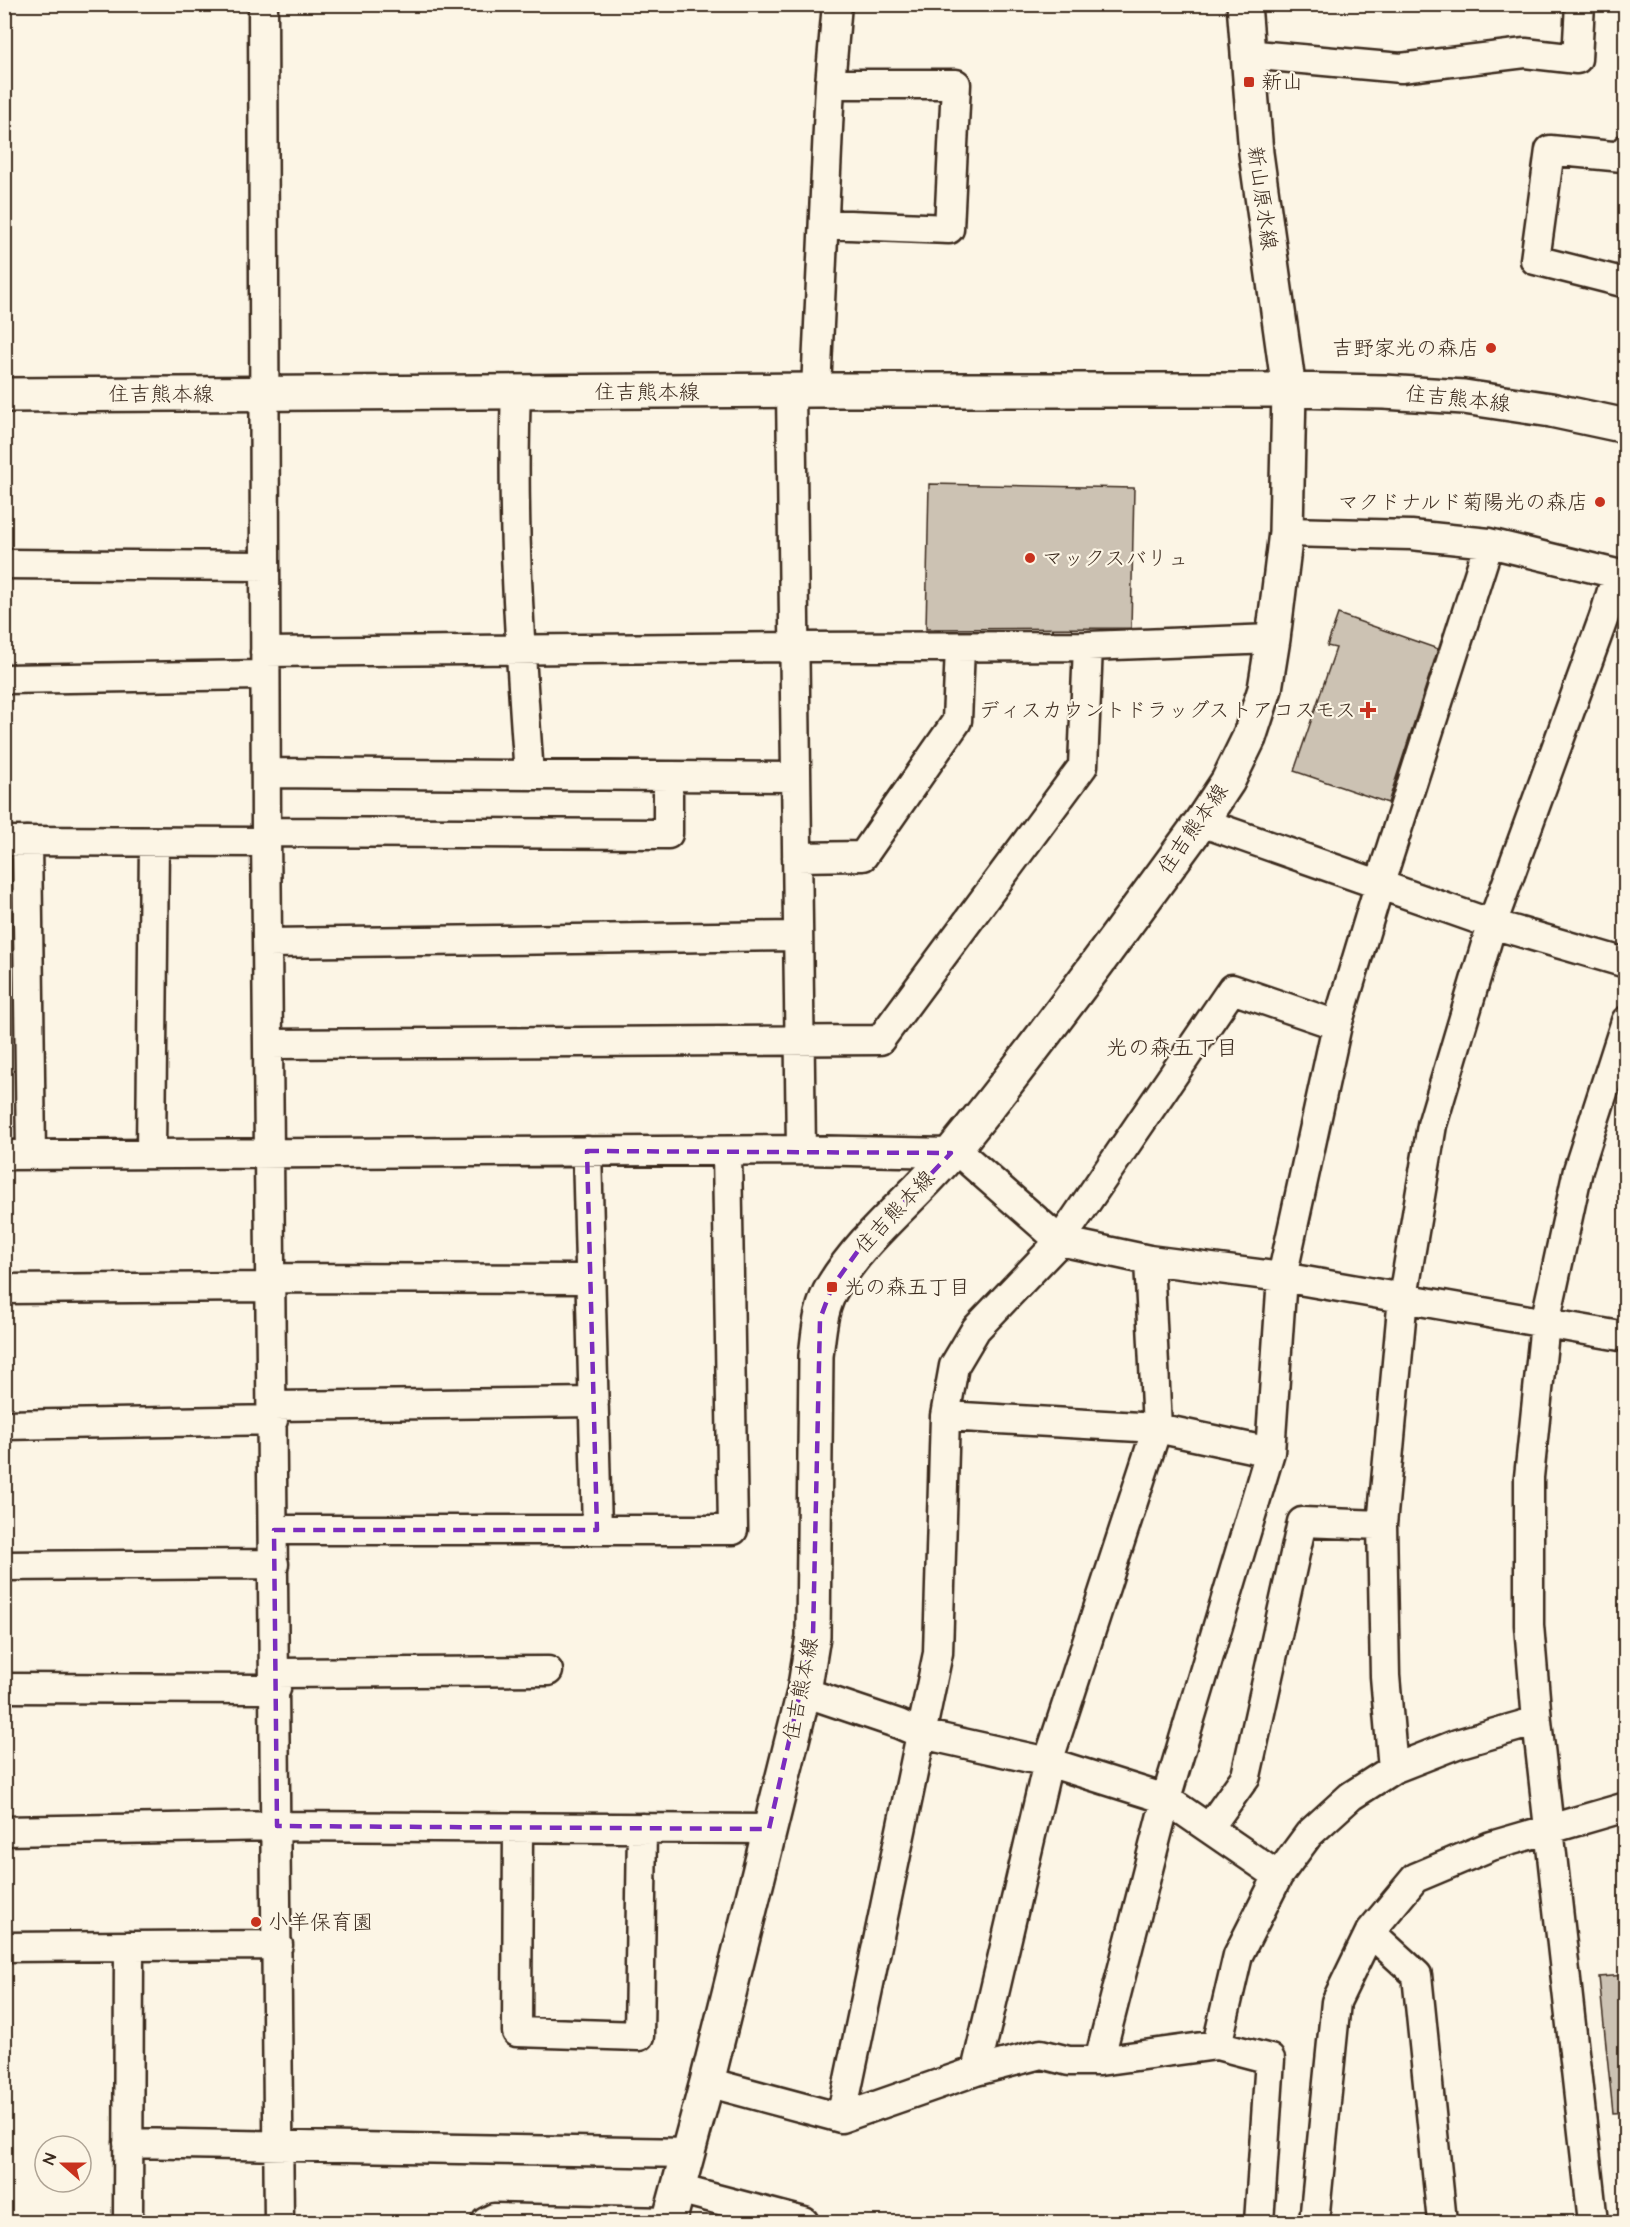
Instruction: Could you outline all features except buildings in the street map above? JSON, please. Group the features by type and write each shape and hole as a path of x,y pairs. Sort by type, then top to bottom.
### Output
{"main road":[{"name":"新山原水線","path":"1244,4 1246,54 1256,153 1289,390"},
{"name":"住吉熊本線","path":"4,395 804,390 1289,390 1464,397 1551,410 1626,426"},
{"name":"住吉熊本線","path":"669,2223 707,2082 804,1692 813,1636 816,1356 820,1319 832,1287 860,1248 952,1150 1004,1086 1201,822 1228,781 1249,738 1264,689 1273,639 1286,532 1289,390"}],"street":[{"path":"263,4 266,837 276,1681 279,2223"},
{"path":"801,1150 794,647 804,390 825,224 830,84 837,4"},
{"path":"1246,54 1401,68 1525,53 1577,59 1580,4"},
{"path":"825,224 949,229 956,84 830,84"},
{"path":"1626,149 1623,157 1550,150 1535,260 1626,283"},
{"path":"516,392 513,453 520,651 529,776"},
{"path":"1286,532 1411,535 1489,543 1617,574 1604,617 1491,924 1432,1125 1403,1298 1382,1525 1385,1676 1393,1769"},
{"path":"1099,2061 1166,1799 1270,1452 1282,1278 1337,1025 1378,886 1489,543"},
{"path":"4,564 265,566"},
{"path":"4,679 520,651 1088,646 1273,639"},
{"path":"269,1044 880,1040 1083,766 1088,646"},
{"path":"797,857 863,856 957,721 960,647"},
{"path":"266,772 796,777"},
{"path":"668,777 668,834 266,837 154,842 16,841 18,1155 952,1150 1060,1241 1149,1260 1282,1278 1626,1337"},
{"path":"1201,822 1491,924 1626,963"},
{"path":"151,1154 154,842"},
{"path":"268,943 798,936"},
{"path":"841,2118 938,1653 945,1416 954,1366 976,1329 1060,1241 1232,989 1337,1025"},
{"path":"1593,2223 1537,1721 1529,1625 1529,1477 1545,1323 1578,1170 1626,1021"},
{"path":"587,1151 597,1530"},
{"path":"274,1530 733,1530 727,1152"},
{"path":"976,2071 1048,1762 1158,1428 1149,1260"},
{"path":"4,1289 271,1282 590,1279"},
{"path":"4,1425 594,1402"},
{"path":"945,1416 1158,1428 1270,1452"},
{"path":"1209,1828 1246,1776 1302,1522 1382,1525"},
{"path":"4,1566 274,1564"},
{"path":"4,1688 548,1671"},
{"path":"804,1692 922,1734 1048,1762 1166,1799 1278,1876"},
{"path":"1217,2045 1238,1955 1278,1876 1309,1834 1351,1796 1393,1769 1457,1744 1537,1721"},
{"path":"1314,2223 1336,2002 1370,1932 1415,1878 1491,1845 1626,1807"},
{"path":"4,1831 277,1826 769,1829"},
{"path":"518,1828 517,2032 639,2036 642,1828"},
{"path":"1370,1932 1417,1975 1442,2223"},
{"path":"4,1947 278,1945"},
{"path":"128,2223 129,1946"},
{"path":"707,2082 841,2118 976,2071 1041,2054 1069,2061 1099,2061 1217,2045 1270,2058 1259,2223"},
{"path":"128,2144 688,2153"},
{"path":"678,2189 804,2223"},
{"path":"486,2223 494,2218 669,2223"}],"highlighted area":[{"path":"587,1151 951,1153 860,1248 832,1287 820,1319 813,1636 769,1829 277,1826 274,1530 597,1530"}],"place":[{"name":"新山","path":"1249,82"},
{"name":"吉野家光の森店","path":"1491,348"},
{"name":"マクドナルド菊陽光の森店","path":"1600,502"},
{"name":"マックスバリュ","path":"1030,558"},
{"name":"ディスカウントドラッグストアコスモス","path":"1368,710"},
{"name":"光の森五丁目","path":"832,1287"},
{"name":"小羊保育園","path":"256,1922"}],"district":[{"name":"光の森五丁目","path":"1172,1048"}]}
